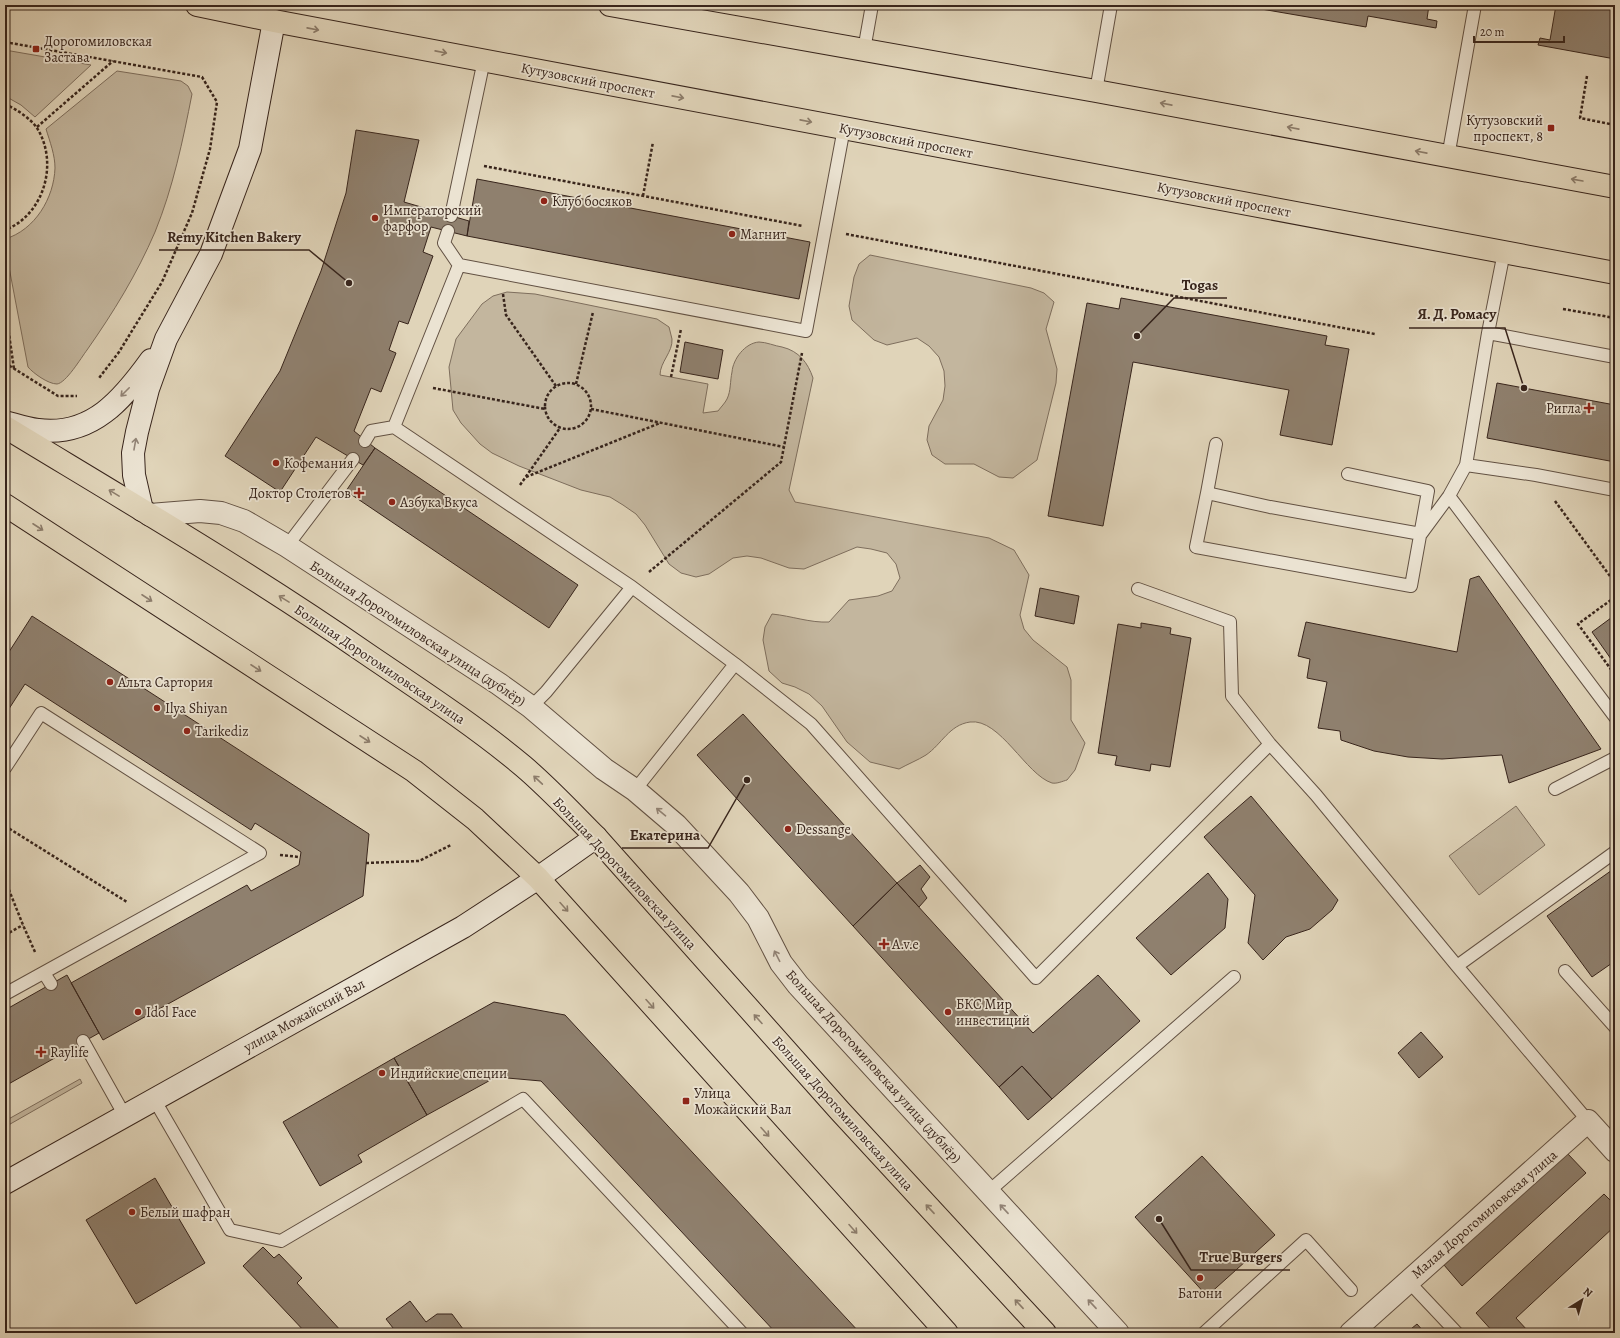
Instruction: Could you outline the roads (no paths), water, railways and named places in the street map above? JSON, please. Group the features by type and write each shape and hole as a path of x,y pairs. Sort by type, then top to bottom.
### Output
{"main road":[{"name":"Кутузовский проспект","path":"197,5 274,21 1615,273"},
{"path":"610,5 1096,91 1615,187"},
{"name":"Большая Дорогомиловская улица","path":"5,427 146,512 321,622 478,730 524,767 558,798 596,837 840,1111 1045,1333"},
{"path":"5,506 414,771 475,819 510,850 538,878 947,1333"}],"street":[{"path":"146,512 134,475 133,453 148,389 166,339 211,254 250,149 274,21"},
{"path":"5,422 37,430 60,431 86,425 105,412 134,383 166,339"},
{"name":"Большая Дорогомиловская улица (дублёр)","path":"146,512 200,511 221,513 244,521 287,546 462,659 531,707 604,769 635,790 676,825 739,893 758,918 781,963 798,986 1118,1333"},
{"name":"улица Можайский Вал","path":"5,1183 463,927 538,878 596,837"},
{"path":"1588,1121 1615,1151"},
{"name":"Малая Дорогомиловская улица","path":"1351,1333 1588,1121"}],"lane":[{"path":"864,50 872,5"},
{"path":"1096,91 1111,5"},
{"path":"1448,157 1475,5"},
{"path":"451,216 484,60"},
{"path":"448,231 444,243 459,265 806,331 844,128"},
{"path":"1421,534 1449,496 1466,465 1488,333 1504,252"},
{"path":"394,427 459,265"},
{"path":"1488,333 1615,357"},
{"path":"366,440 371,432 394,427 632,587 735,664 811,724 1036,978 1270,744"},
{"path":"1216,444 1196,547 1411,586 1428,490 1348,474"},
{"path":"287,546 353,459"},
{"path":"1466,465 1536,475 1615,490"},
{"path":"1207,493 1270,507 1421,534"},
{"path":"1449,496 1615,717"},
{"path":"531,707 546,692 632,587"},
{"path":"1138,589 1230,622 1232,696 1270,744 1316,795 1457,966 1588,1121"},
{"path":"635,790 735,664"},
{"path":"5,768 41,713 260,853 5,994"},
{"path":"1555,789 1615,758"},
{"path":"1457,966 1615,852"},
{"path":"1565,971 1615,1027"},
{"path":"44,972 51,984"},
{"path":"988,1192 1234,977"},
{"path":"83,1041 125,1116"},
{"path":"154,1099 230,1230 281,1241 523,1099 742,1333"},
{"path":"1204,1333 1306,1240 1351,1290"},
{"path":"1408,1281 1457,1333"}],"place":[{"name":"Дорогомиловская Застава","path":"36,49"},
{"name":"Кутузовский проспект, 8","path":"1551,128"},
{"name":"Клуб босяков","path":"544,201"},
{"name":"Императорский фарфор","path":"375,218"},
{"name":"Магнит","path":"732,234"},
{"name":"Remy Kitchen Bakery","path":"349,283"},
{"name":"Togas","path":"1137,336"},
{"name":"Я. Д. Ромасу","path":"1524,388"},
{"name":"Ригла","path":"1589,408"},
{"name":"Кофемания","path":"276,463"},
{"name":"Доктор Столетов","path":"359,493"},
{"name":"Азбука Вкуса","path":"392,502"},
{"name":"Альта Сартория","path":"110,682"},
{"name":"Ilya Shiyan","path":"157,708"},
{"name":"Tarikediz","path":"187,731"},
{"name":"Екатерина","path":"747,780"},
{"name":"Dessange","path":"788,829"},
{"name":"A.v.e","path":"884,944"},
{"name":"Idol Face","path":"138,1012"},
{"name":"БКС Мир инвестиций","path":"948,1012"},
{"name":"Raylife","path":"41,1052"},
{"name":"Индийские специи","path":"382,1073"},
{"name":"Улица Можайский Вал","path":"686,1101"},
{"name":"Белый шафран","path":"132,1212"},
{"name":"True Burgers","path":"1159,1219"},
{"name":"Батони","path":"1200,1278"}]}
